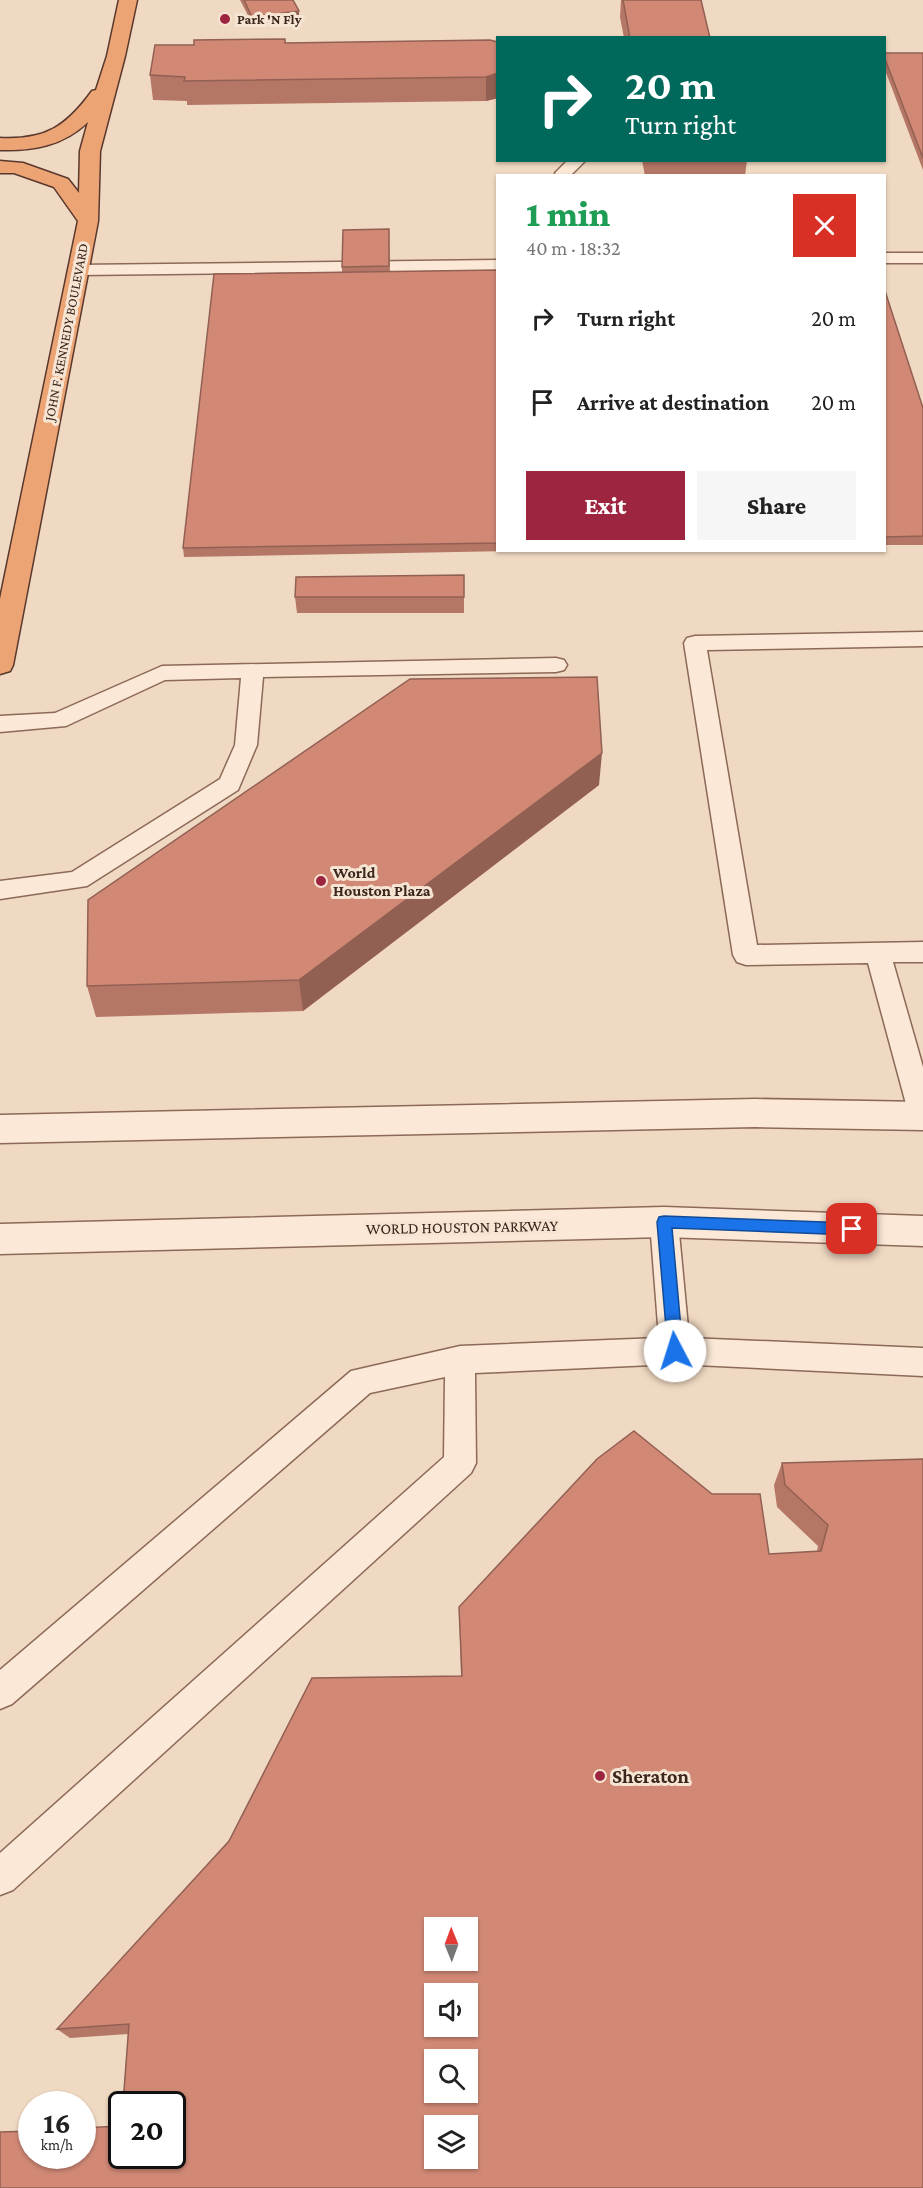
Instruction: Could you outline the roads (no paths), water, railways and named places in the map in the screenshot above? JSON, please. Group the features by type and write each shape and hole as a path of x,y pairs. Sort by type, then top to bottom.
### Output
{"highway":[{"name":"JOHN F. KENNEDY BOULEVARD","path":"0,665 88,221 90,151 116,56 128,0"},
{"path":"0,144 11,145 49,140 75,127 107,84"},
{"path":"0,167 16,167 61,183 88,221"}],"street":[{"path":"0,1129 756,1113 923,1116"},
{"name":"WORLD HOUSTON PARKWAY","path":"0,1239 664,1222 923,1232"}],"lane":[{"path":"563,173 576,162"},
{"path":"886,258 923,258"},
{"path":"78,270 496,265"},
{"path":"923,639 695,643 746,956 923,952"},
{"path":"0,724 58,721 162,673 556,665"},
{"path":"0,890 78,880 230,784 246,745 253,670"},
{"path":"878,953 923,1116"},
{"path":"664,1222 675,1351"},
{"path":"0,1692 362,1381 460,1360 675,1351 923,1362"},
{"path":"0,1877 460,1463 460,1360"}],"place":[{"name":"Park 'N Fly","path":"225,19"},
{"name":"World Houston Plaza","path":"321,881"},
{"name":"Sheraton","path":"600,1776"}]}
